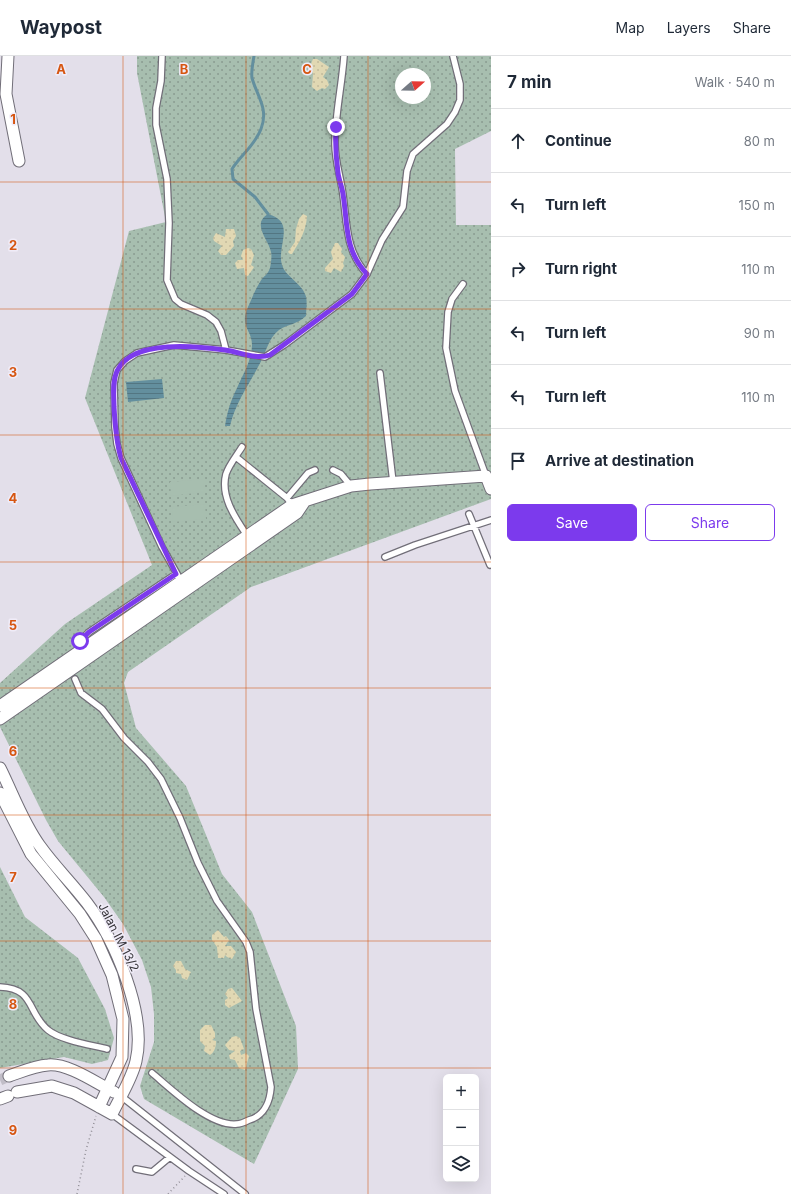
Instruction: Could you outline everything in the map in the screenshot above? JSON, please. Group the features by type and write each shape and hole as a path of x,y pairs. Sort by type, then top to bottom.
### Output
{"street":[{"path":"8,56 6,94 19,161"},
{"path":"0,719 138,617 250,540 292,506 351,486 393,482 486,476 491,489"},
{"path":"0,706 138,617 179,577 203,572"},
{"name":"Jalan IM 13/2","path":"0,768 29,828 40,847 88,904 104,932 132,994 139,1040 136,1063 112,1114"},
{"name":"Jalan IM 13/2","path":"0,793 31,854 80,914 92,933 112,975 123,1019 122,1057 99,1107"},
{"path":"9,1076 32,1068 57,1065 69,1069 121,1096"},
{"path":"8,1096 52,1086 74,1093 112,1114"}],"lane":[{"path":"162,56 161,81 156,108 156,125 167,180 169,222 167,280 175,299 181,304 207,315 216,322 221,331 226,350"},
{"path":"344,56 336,127 335,145 337,166 343,194 346,232 352,252 359,266 367,274"},
{"path":"80,641 89,632 179,577 128,472 117,444 114,383 117,370 125,361 136,353 174,345 226,350 265,357 284,345 352,294 367,274 382,240 403,207 408,171 413,154 447,124 455,112 460,100 460,84 453,56"},
{"path":"463,284 452,299 447,321 446,348 455,391 486,476"},
{"path":"380,373 393,482"},
{"path":"242,447 226,473 227,494 232,514 250,540"},
{"path":"236,457 292,506 308,473 315,470"},
{"path":"333,470 341,474 351,486"},
{"path":"469,514 490,565"},
{"path":"385,557 415,545 474,527 491,520"},
{"path":"75,679 81,693 102,710 124,738 148,762 161,779 217,901 246,942 250,952 256,1009 271,1087 270,1098 265,1109 259,1116 237,1124 227,1123 202,1113 181,1098 152,1073"},
{"path":"0,987 18,990 25,996 47,1030 58,1036 107,1049"},
{"path":"121,1096 245,1194"},
{"path":"112,1114 170,1157 224,1194"},
{"path":"136,1169 152,1172 170,1157"}],"path":[{"path":"77,1194 86,1150 99,1107"}],"green space":[{"path":"137,56 491,56 491,131 455,149 456,225 491,225 491,499 251,587 128,672 124,683 136,728 186,786 222,874 252,912 296,1026 298,1069 254,1164 144,1099 140,1086 154,1042 154,1014 151,987 142,960 123,924 104,897 58,841 0,727 0,683 65,624 152,565 85,398 129,231 166,222 137,73"},
{"path":"203,479 204,492 171,496 170,482"},
{"path":"205,504 206,519 173,522 172,507"},
{"path":"0,867 25,917 78,958 105,1009 114,1038 108,1060 92,1064 64,1057 0,1068"}],"sand":[{"path":"313,59 317,59 329,67 323,77 327,80 329,85 325,89 322,88 317,91 312,87 313,74 311,64"},
{"path":"303,214 307,216 304,231 292,254 290,254 288,252 295,242 296,229 299,219"},
{"path":"226,229 234,229 236,236 233,241 234,246 226,255 221,255 218,251 222,246 214,241 213,238 216,233 225,237"},
{"path":"335,243 338,243 342,249 341,252 345,257 343,263 344,266 341,272 334,268 331,273 325,271 325,268 333,259 331,252"},
{"path":"248,248 251,249 254,255 251,265 254,267 248,276 245,275 244,268 237,269 235,263 238,260 243,260 241,256 243,250"},
{"path":"218,930 229,940 225,946 231,946 236,952 232,959 225,955 224,958 218,958 217,947 212,940 212,935"},
{"path":"176,961 181,961 185,969 191,972 187,980 182,978 181,974 176,973 173,966"},
{"path":"232,988 242,1001 229,1008 225,1005 225,1000 228,998 225,994 228,989"},
{"path":"205,1025 211,1025 215,1033 215,1038 212,1040 216,1041 215,1047 210,1055 204,1051 205,1046 200,1041 200,1030"},
{"path":"236,1036 240,1038 244,1049 240,1051 241,1055 246,1053 249,1056 245,1070 239,1068 235,1060 230,1059 229,1055 235,1051 229,1050 225,1045 232,1037"}],"water":[{"path":"268,214 277,218 282,223 284,235 281,250 282,265 286,273 300,286 306,296 306,316 275,333 238,403 230,426 225,426 231,402 247,367 252,351 251,340 245,323 246,313 261,280 270,268 270,247 261,227 263,218"},
{"path":"162,379 164,398 128,402 126,382"}],"waterway":[{"path":"254,56 252,78 263,109 263,122 261,129 252,145 232,169 233,179 255,197 268,214"}],"tunnel":[{"path":"0,1080 9,1076"}],"route":[{"path":"80,641 89,632 176,574 121,458 117,444 115,427 114,383 117,370 125,361 136,353 174,345 226,350 265,357 313,325 352,294 367,274 359,266 352,252 346,232 343,194 338,173 335,145 336,127"}]}
